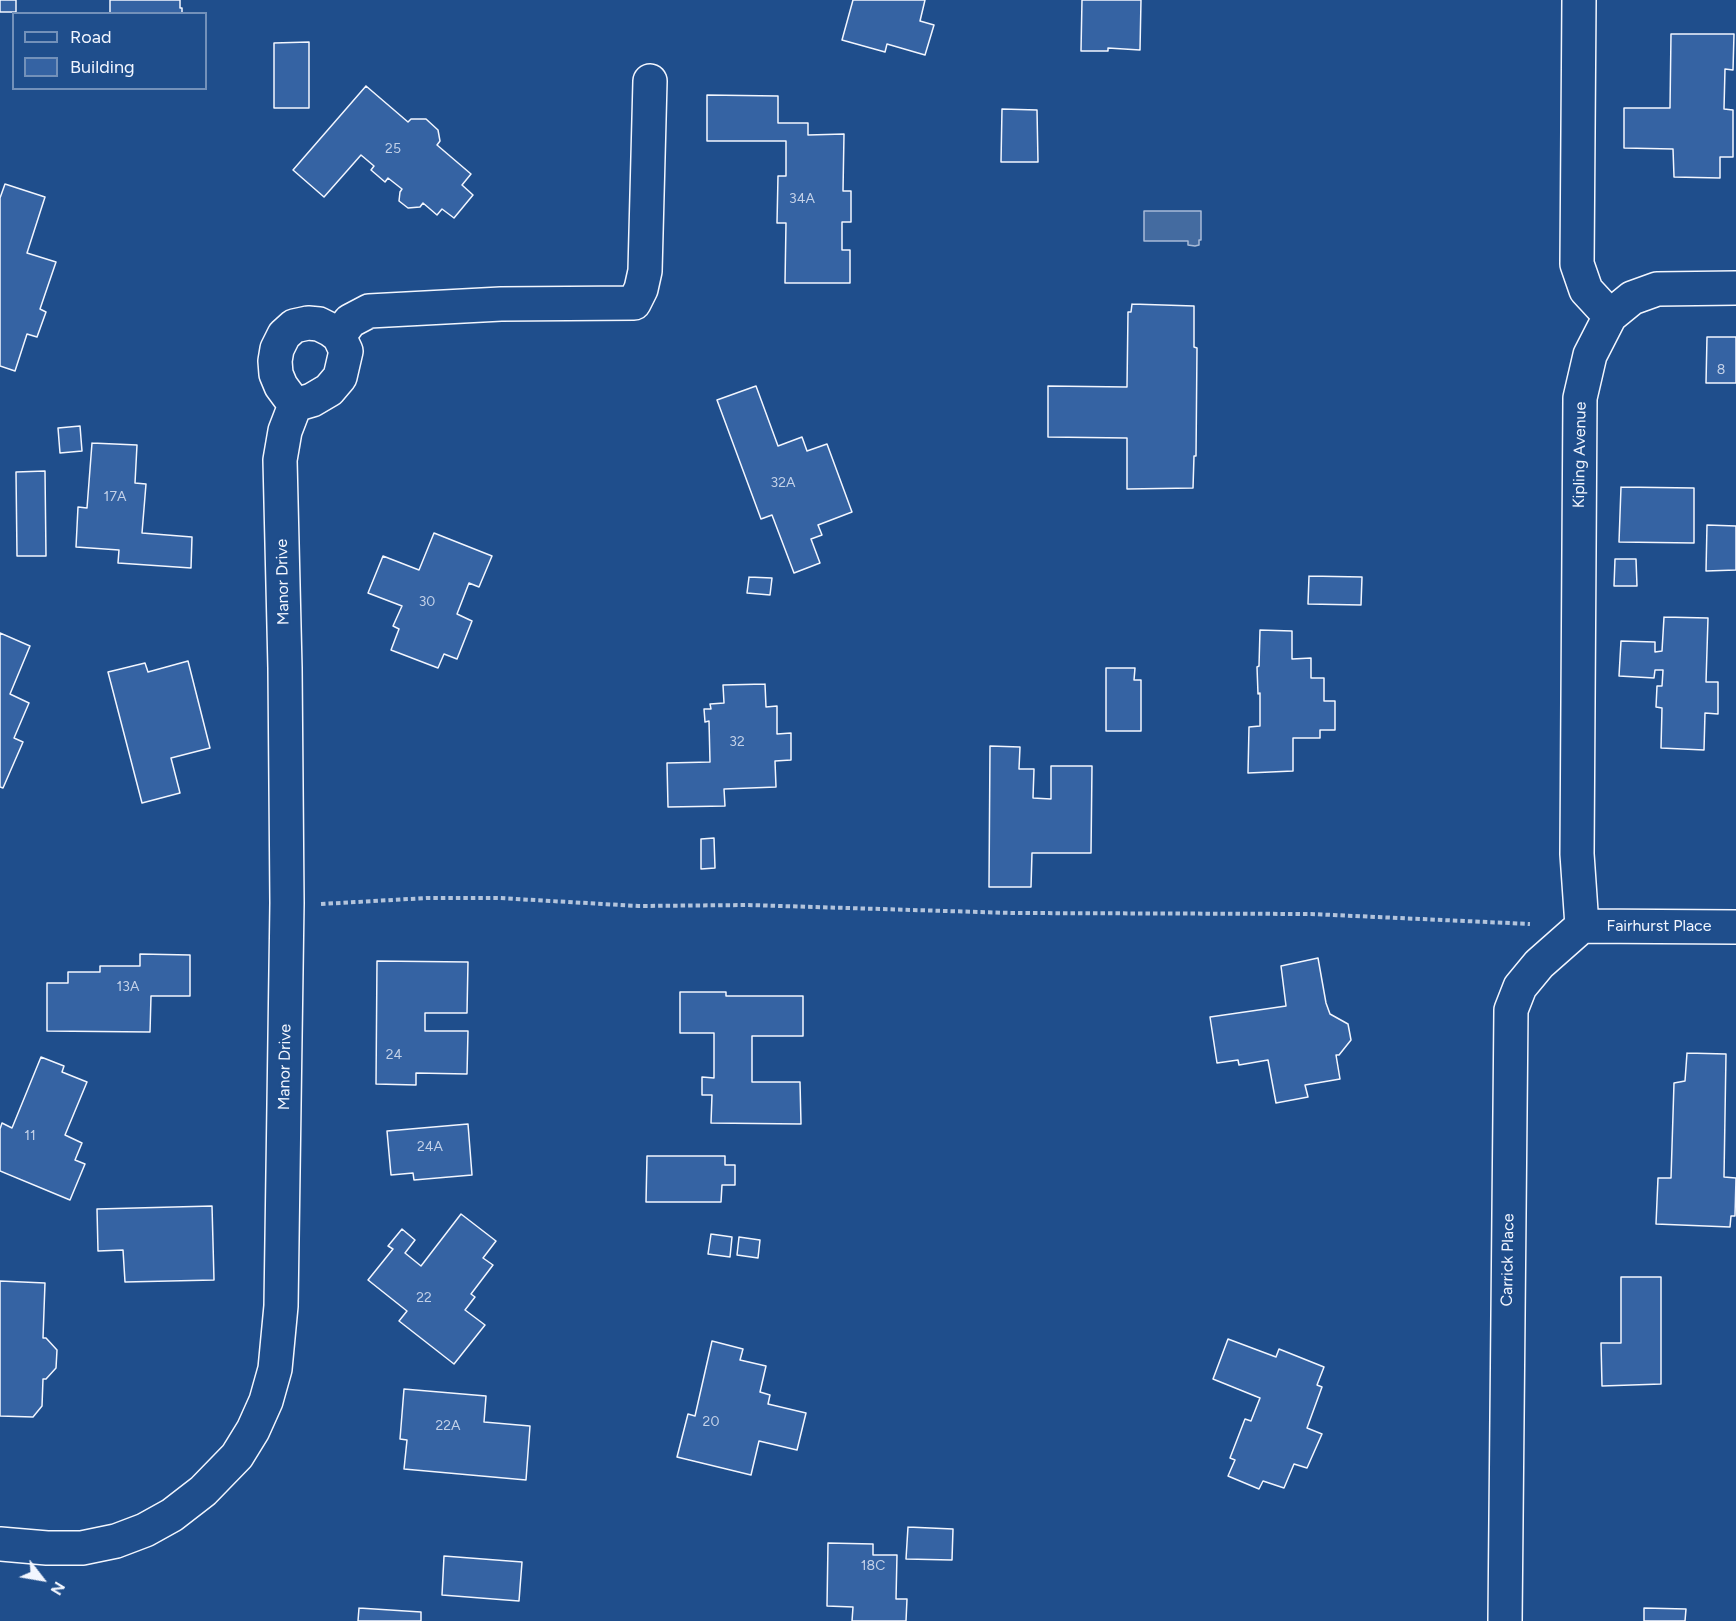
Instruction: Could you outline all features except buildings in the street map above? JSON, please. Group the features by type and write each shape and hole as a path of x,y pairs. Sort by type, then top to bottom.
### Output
{"street":[{"path":"1579,0 1576,264 1586,290 1610,316 1632,298 1657,289 1736,288"},
{"path":"339,336 350,321 369,311 501,304 634,303 640,289 646,261 650,81"},
{"name":"Kipling Avenue","path":"1582,926 1577,854 1580,398 1590,355 1610,316"},
{"path":"308,323 320,324 339,336 346,351 340,377 329,390 321,395 295,405 286,396 276,374 277,349 284,335 294,326 308,323"},
{"name":"Manor Drive","path":"0,1544 82,1548 116,1541 145,1530 172,1515 204,1491 237,1455 253,1430 266,1401 275,1369 281,1306 287,903 280,460 285,431 295,405"},
{"name":"Fairhurst Place","path":"1582,926 1736,927"},
{"name":"Carrick Place","path":"1505,1621 1511,1010 1521,987 1539,964 1582,926"}],"path":[{"path":"287,903 326,904 427,898 499,898 638,906 748,906 1012,913 1311,914 1582,926"}],"water":[{"path":"1144,211 1201,211 1199,245 1188,245 1188,241 1144,241"}]}
